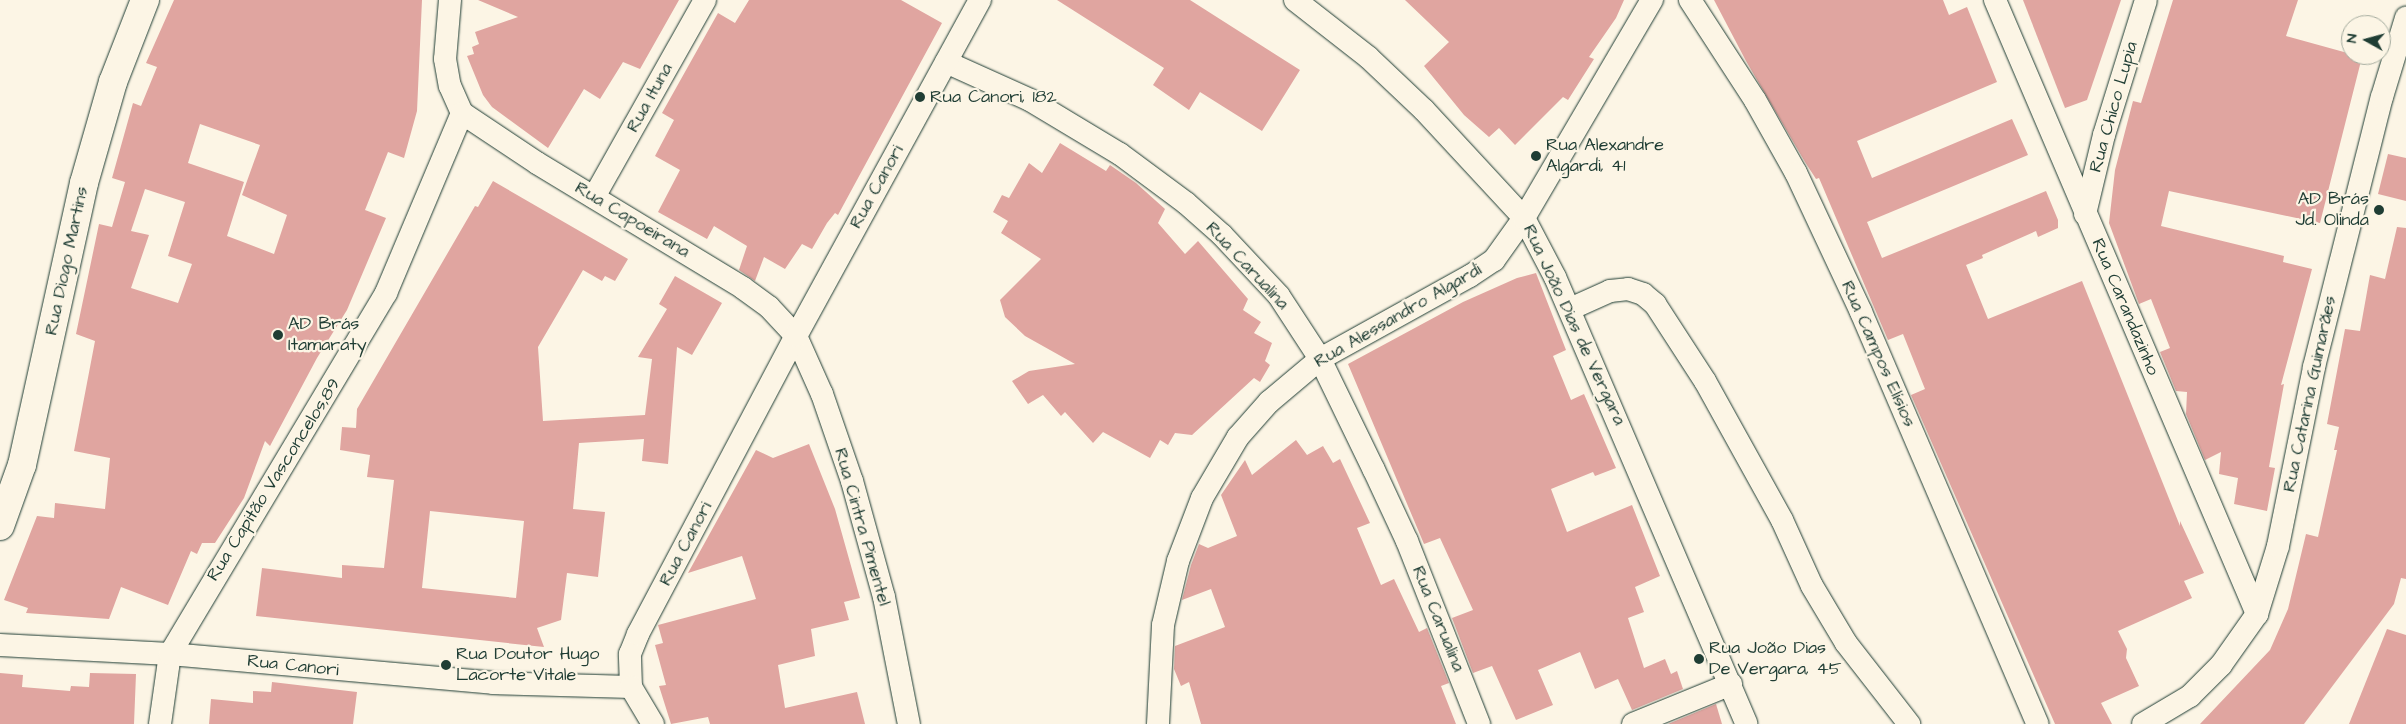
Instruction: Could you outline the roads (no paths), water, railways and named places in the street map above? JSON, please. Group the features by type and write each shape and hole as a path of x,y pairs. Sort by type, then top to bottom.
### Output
{"street":[{"name":"Rua Diogo Martins","path":"0,526 22,465 84,183 113,82 146,0"},
{"path":"450,0 445,59 450,86 462,113"},
{"name":"Rua Ituna","path":"594,197 705,0"},
{"name":"Rua Canori","path":"0,645 170,654 422,678 630,687 630,654 638,634 796,336 980,0"},
{"name":"Rua João Dias de Vergara","path":"1295,0 1368,58 1424,110 1524,218 1570,309 1747,724"},
{"name":"Rua Alessandro Algardi","path":"1158,724 1163,625 1178,561 1202,498 1238,437 1269,402 1320,359 1470,276 1494,260 1524,218 1652,0"},
{"name":"Rua Campos Elísios","path":"1690,0 1755,100 1796,173 1860,312 2038,724"},
{"name":"Rua Carandazinho","path":"1995,0 2256,614"},
{"name":"Rua Chico Lupia","path":"2085,214 2104,135 2146,0"},
{"name":"Rua Catarina Guimarães","path":"2142,724 2190,696 2221,666 2256,614 2278,546 2318,348 2382,97 2406,18"},
{"name":"Rua Carualina","path":"946,62 1030,100 1070,122 1120,154 1186,204 1227,241 1279,296 1320,359 1407,541 1479,724"},
{"name":"Rua Capoeirana","path":"462,113 594,197 744,288 769,307 796,336"},
{"name":"Rua Capitão Vasconcelos,89","path":"170,654 386,293 462,113"},
{"path":"1570,309 1610,291 1628,289 1643,294 1655,304 1705,381 1782,520 1812,586 1846,643 1909,724"},
{"name":"Rua Cintra Pimentel","path":"796,336 822,394 852,482 884,597 909,724"},
{"path":"160,724 170,654"},
{"path":"1633,724 1731,684"},
{"path":"630,687 653,724"}],"place":[{"name":"Rua Canori, 182","path":"920,97"},
{"name":"Rua Alexandre Algardi, 41","path":"1536,156"},
{"name":"AD Brás Jd. Olinda","path":"2379,210"},
{"name":"AD Brás Itamaraty","path":"278,335"},
{"name":"Rua João Dias De Vergara, 45","path":"1699,659"},
{"name":"Rua Doutor Hugo Lacorte Vitale","path":"446,665"}]}
